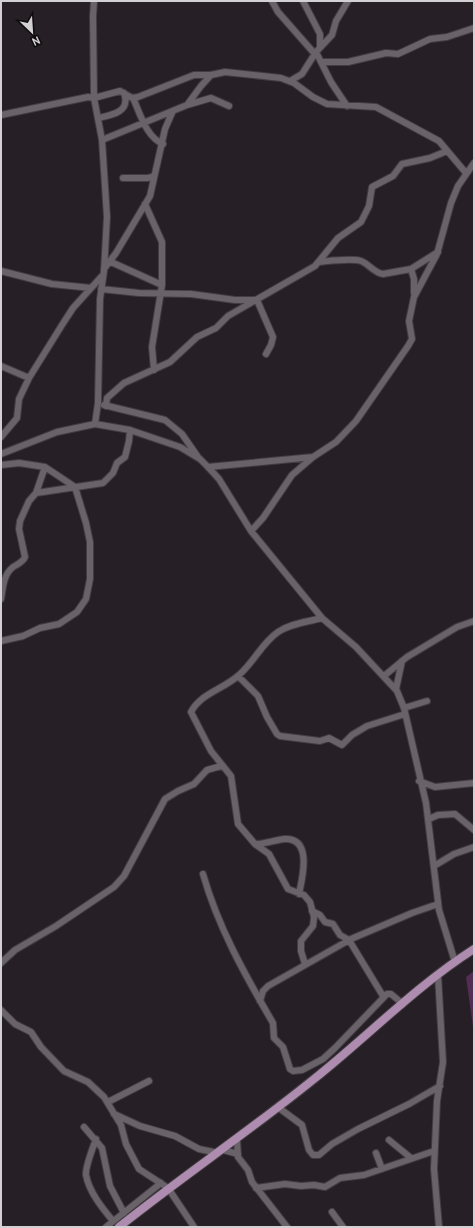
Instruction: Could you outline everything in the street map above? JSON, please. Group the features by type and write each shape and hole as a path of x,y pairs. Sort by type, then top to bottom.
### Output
{"main road":[{"path":"116,1224 164,1186 221,1151 279,1108 438,975 474,949"}],"street":[{"path":"94,1 94,98 102,140 107,217 101,289 98,403 95,424"},
{"path":"272,1 278,12 322,62 331,82 347,106"},
{"path":"303,1 320,34 320,47"},
{"path":"290,81 302,74 315,53 332,35 336,21 348,1"},
{"path":"322,62 348,62 386,53 398,54 430,39 446,37 474,28"},
{"path":"133,98 194,75 211,75 225,72 263,76 290,81 322,102 347,106 376,107 439,141 466,173"},
{"path":"187,106 211,75"},
{"path":"1,115 88,97 94,98 118,92 124,93 133,98 143,122 153,138 163,144"},
{"path":"98,118 114,114 124,109 126,104 124,93"},
{"path":"102,140 143,122 211,98 229,106"},
{"path":"1,437 17,418 19,399 29,378 73,308 111,262 150,196 168,118 172,113"},
{"path":"106,406 106,398 117,386 170,362 197,337 216,328 228,316 308,272 319,262 338,238 361,222 369,206 372,187 393,176 402,164 424,160 448,151"},
{"path":"414,297 438,252 451,202 466,173 474,163"},
{"path":"122,178 148,178 154,176"},
{"path":"145,204 162,242 162,285 152,347 154,370"},
{"path":"319,262 334,260 361,261 381,274 411,269 438,252"},
{"path":"111,262 162,285"},
{"path":"251,531 263,518 292,475 336,442 356,421 408,346 412,339 409,319 414,297 414,279 411,269"},
{"path":"1,271 52,284 91,288"},
{"path":"101,289 160,294 191,294 235,300 257,300"},
{"path":"257,300 273,337 266,354"},
{"path":"1,366 29,378"},
{"path":"98,403 165,420 182,434 200,460 218,479 251,531 322,618 356,648 396,690 404,711 429,819 438,904 443,927 455,962"},
{"path":"1,454 57,432 95,424 130,430 180,447 200,460"},
{"path":"36,492 100,484 106,481 118,463 126,457 130,430"},
{"path":"208,468 313,458"},
{"path":"1,465 19,463 45,467 75,486 90,542 90,579 86,599 77,612 59,624 40,628 23,636 1,641"},
{"path":"1,599 6,577 12,568 22,562 25,557 19,528 23,512 36,492 45,467"},
{"path":"305,964 301,951 301,941 313,926 312,911 307,898 288,889 269,854 255,844 238,824 232,780 228,772 221,766 211,751 191,712 206,696 238,676 267,642 278,632 295,625 322,618"},
{"path":"384,676 402,661 457,627 474,621"},
{"path":"396,690 402,661"},
{"path":"238,676 258,696 267,717 279,736 320,741 329,738 342,745 352,735 367,726 427,701"},
{"path":"1,962 15,950 56,926 114,887 124,876 165,799 194,784 207,770 221,766"},
{"path":"420,781 435,787 474,783"},
{"path":"429,819 438,815 455,814 474,830"},
{"path":"255,844 267,844 285,839 296,844 303,853 305,861 299,894"},
{"path":"434,866 454,854 474,847"},
{"path":"203,874 214,909 260,1001 273,1023 274,1038 284,1047 290,1068 296,1072 323,1058 335,1048 383,996 391,994 403,1004"},
{"path":"260,1001 263,991 268,986 349,940 412,913 438,904"},
{"path":"312,911 320,915 325,922 333,924 340,935 349,940 383,996"},
{"path":"438,975 443,1050 440,1086 437,1100 434,1169 439,1227"},
{"path":"1,1010 14,1024 31,1032 41,1047 64,1071 88,1082 108,1102 120,1125 138,1169 164,1186 194,1227"},
{"path":"108,1102 149,1081"},
{"path":"279,1108 302,1125 309,1150 313,1155 319,1156 332,1144 440,1086"},
{"path":"114,1114 140,1126 175,1136 199,1149 238,1154"},
{"path":"84,1127 96,1139 102,1148 110,1186 124,1213"},
{"path":"96,1139 87,1167 86,1176 101,1206 116,1224"},
{"path":"237,1139 238,1154 256,1188 274,1207 287,1227"},
{"path":"389,1140 411,1158"},
{"path":"256,1188 285,1184 325,1187 340,1178 354,1178 434,1151"},
{"path":"376,1153 382,1169"},
{"path":"106,1227 116,1224 124,1213 164,1186"},
{"path":"332,1212 343,1227"}],"shaded area":[{"path":"474,971 474,1034 466,977"}]}
